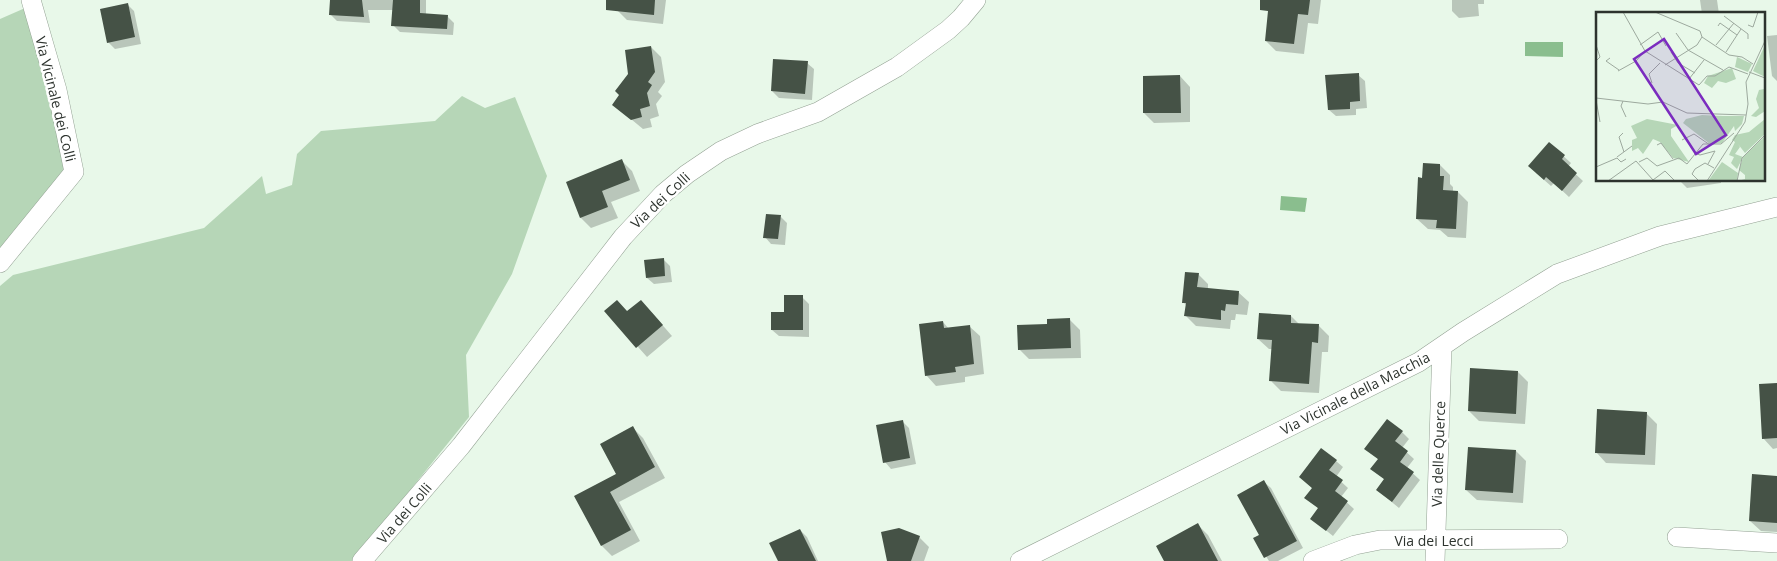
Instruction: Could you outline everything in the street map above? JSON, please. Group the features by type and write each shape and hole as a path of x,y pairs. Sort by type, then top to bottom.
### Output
{"street":[{"name":"Via Vicinale dei Colli","path":"0,263 74,172 56,90 31,0"},
{"name":"Via dei Colli","path":"362,561 461,446 623,237 663,194 692,170 721,151 763,131 818,112 897,67 948,30 976,0"},
{"name":"Via Vicinale della Macchia","path":"1020,561 1045,556 1419,362 1557,274 1660,236 1777,207"},
{"name":"Via delle Querce","path":"1435,561 1442,347"},
{"path":"1677,537 1777,543"},
{"name":"Via dei Lecci","path":"1313,561 1344,548 1366,542 1401,539 1558,539"}],"shaded area":[{"path":"32,5 70,171 0,257 0,19"},
{"path":"1525,42 1563,42 1563,57 1525,56"},
{"path":"462,96 485,108 515,97 547,176 512,274 466,355 469,417 353,561 0,561 0,286 13,275 204,228 262,176 266,194 292,185 297,154 321,131 435,121"},
{"path":"1281,196 1307,198 1305,212 1280,210"}],"building":[{"path":"330,0 362,0 364,17 329,15"},
{"path":"393,0 420,0 420,13 448,15 447,29 391,26"},
{"path":"606,0 655,0 654,15 606,10"},
{"path":"1260,0 1310,0 1308,15 1298,14 1294,44 1265,41 1268,11 1260,10"},
{"path":"128,3 135,37 107,43 100,9"},
{"path":"651,46 655,72 648,82 652,85 647,93 650,106 640,109 642,117 631,120 612,105 619,95 615,91 628,74 625,50"},
{"path":"773,59 808,61 805,94 771,91"},
{"path":"1359,73 1360,101 1350,102 1350,109 1328,110 1325,75"},
{"path":"1180,75 1181,113 1143,113 1143,76"},
{"path":"1549,142 1565,155 1562,159 1577,173 1562,191 1546,177 1544,180 1528,166"},
{"path":"622,159 630,180 602,191 608,207 580,218 566,182"},
{"path":"1423,163 1440,164 1440,176 1444,176 1443,190 1458,191 1456,229 1436,228 1437,220 1416,219 1418,177 1422,178"},
{"path":"766,214 781,215 778,239 763,238"},
{"path":"664,258 665,276 646,278 644,260"},
{"path":"1185,272 1199,273 1197,287 1239,291 1238,305 1226,304 1225,311 1221,310 1221,320 1184,316 1186,303 1182,303"},
{"path":"784,295 803,295 803,330 771,330 771,312 784,312"},
{"path":"617,300 627,311 641,300 663,325 636,348 604,311"},
{"path":"1259,313 1291,315 1291,323 1319,324 1318,343 1312,342 1309,384 1269,381 1272,340 1257,339"},
{"path":"1070,318 1071,348 1018,350 1017,325 1047,324 1047,319"},
{"path":"943,321 944,328 970,325 974,364 955,367 956,372 925,376 919,324"},
{"path":"1470,368 1518,371 1516,414 1468,411"},
{"path":"1777,383 1777,438 1762,439 1759,384"},
{"path":"1597,409 1647,412 1645,455 1595,453"},
{"path":"1387,419 1403,431 1395,441 1408,451 1400,462 1414,472 1392,502 1376,490 1384,479 1370,469 1378,459 1364,449"},
{"path":"903,420 910,458 883,463 876,425"},
{"path":"633,426 655,467 610,492 631,530 601,546 574,496 616,474 600,444"},
{"path":"1468,447 1516,450 1513,493 1465,490"},
{"path":"1321,448 1337,460 1329,470 1343,480 1335,491 1348,501 1326,531 1310,519 1318,508 1304,498 1312,488 1299,477"},
{"path":"1752,474 1777,476 1777,523 1749,521"},
{"path":"1264,480 1297,541 1264,558 1253,538 1259,535 1237,495"},
{"path":"1198,523 1218,561 1164,561 1156,546"},
{"path":"899,528 920,536 911,561 887,561 881,532"},
{"path":"800,529 816,561 778,561 769,543"}]}
